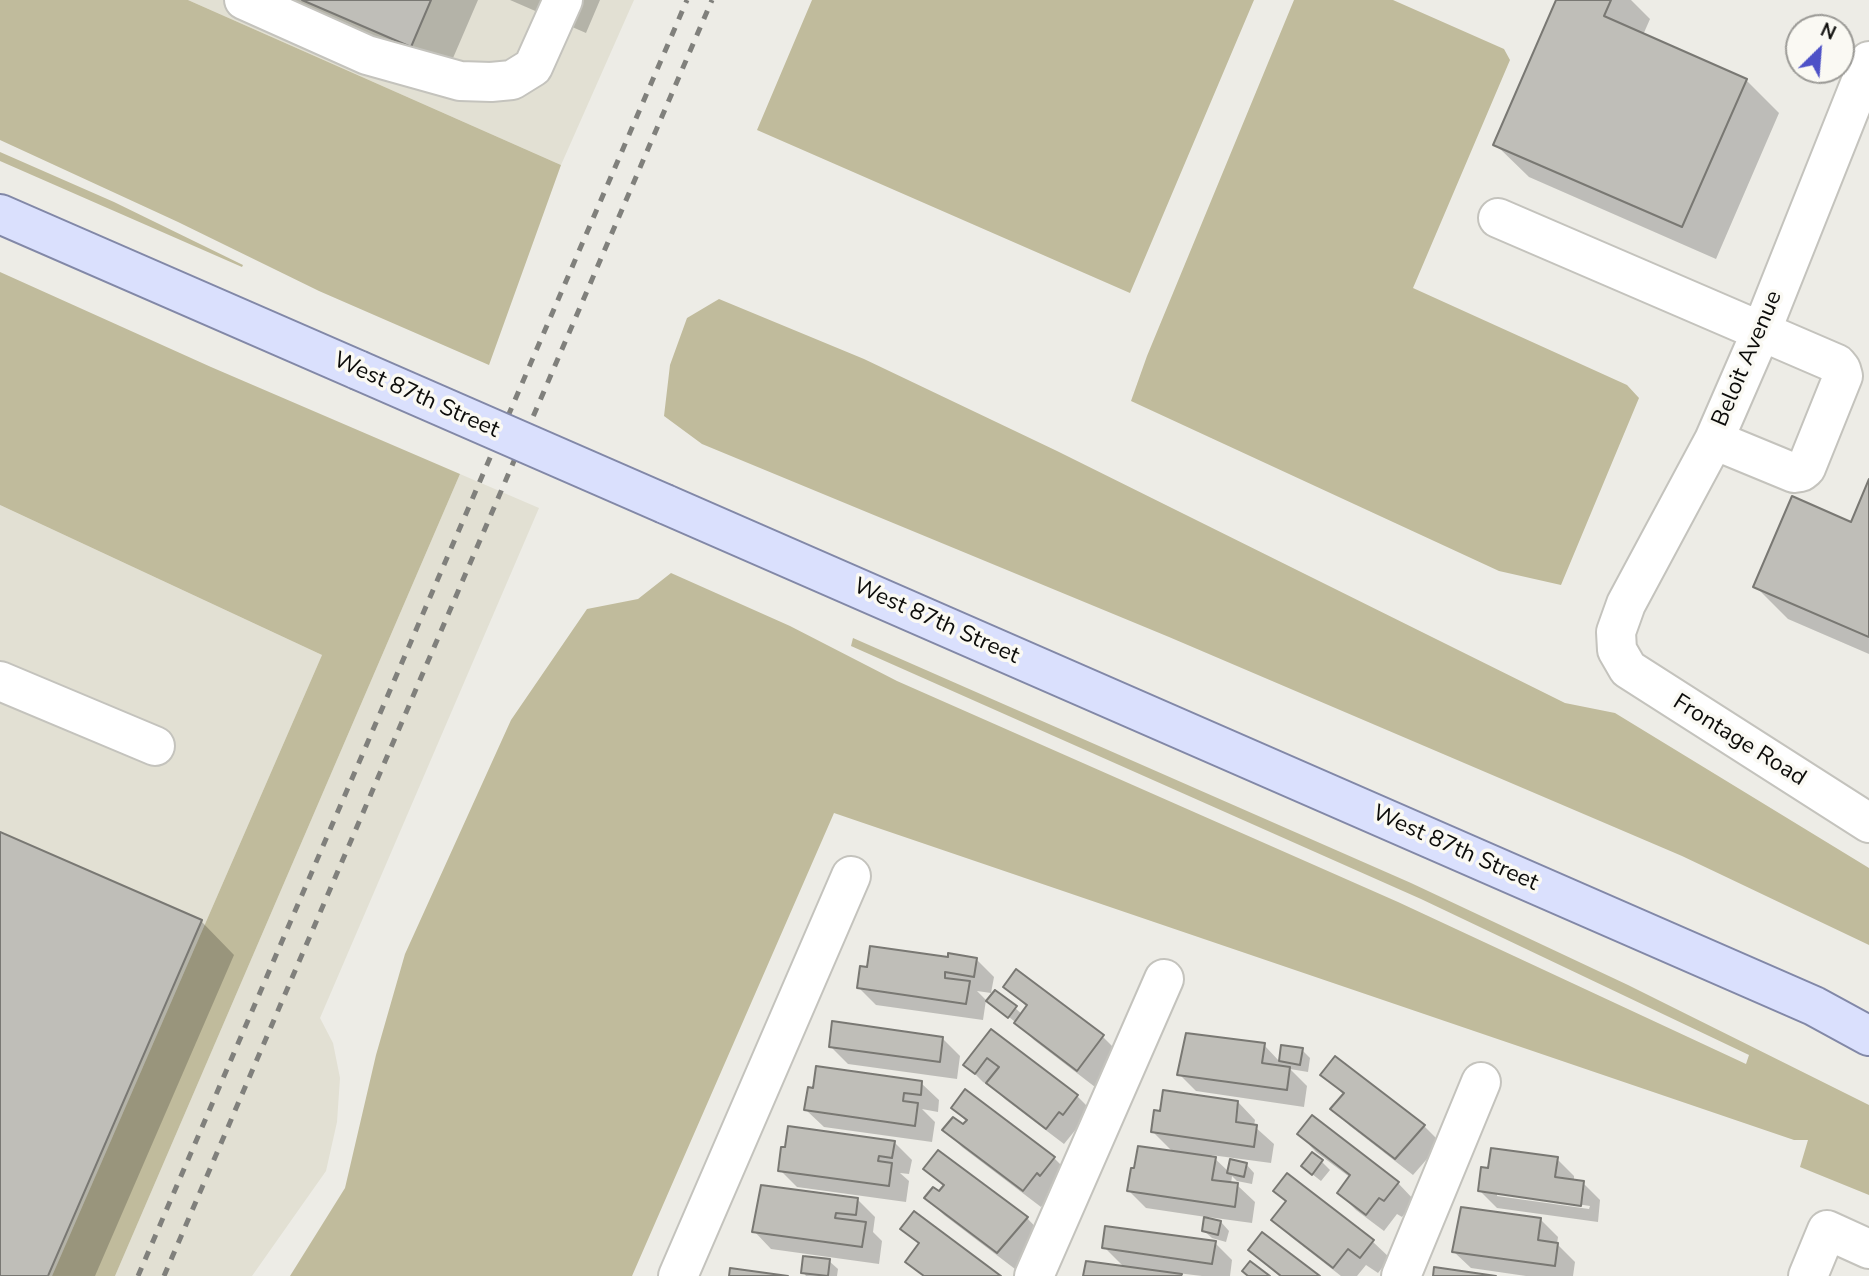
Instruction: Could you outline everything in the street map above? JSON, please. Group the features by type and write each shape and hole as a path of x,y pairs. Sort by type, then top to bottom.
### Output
{"main road":[{"name":"West 87th Street","path":"0,214 1802,1001 1869,1036"}],"street":[{"path":"244,0 367,55 460,81 491,82 512,80 533,67 563,0"},
{"name":"Beloit Avenue","path":"1617,650 1616,632 1626,604 1714,440 1761,332 1869,61"},
{"path":"1498,218 1837,364 1841,369 1843,376 1806,468 1794,473 1714,440"},
{"name":"Frontage Road","path":"1617,650 1628,669 1644,681 1869,823"},
{"path":"0,681 155,746"},
{"path":"678,1276 851,876"},
{"path":"1034,1276 1164,979"},
{"path":"1401,1276 1481,1082"},
{"path":"1808,1276 1827,1230 1869,1249"}],"shaded area":[{"path":"0,0 188,0 561,165 489,365 319,291 0,140"},
{"path":"188,0 634,0 561,165"},
{"path":"812,0 1254,0 1130,293 757,130"},
{"path":"1294,0 1393,0 1504,49 1510,60 1413,288 1627,385 1639,398 1561,585 1499,571 1131,401 1147,356"},
{"path":"0,152 114,202 243,265 242,267 0,161"},
{"path":"0,272 211,367 460,474 115,1276 52,1276 322,655 0,505"},
{"path":"719,299 864,359 1057,451 1565,703 1615,713 1869,868 1869,945 1682,856 1169,637 702,444 664,416 670,365 687,318"},
{"path":"460,474 539,508 320,1018 333,1043 340,1078 337,1122 326,1171 252,1276 115,1276"},
{"path":"0,505 322,655 52,1276 0,1276"},
{"path":"671,573 790,626 897,681 1398,902 1746,1064 1749,1055 1421,899 851,646 853,638 1411,883 1628,985 1869,1105 1869,1195 1800,1167 1808,1140 1794,1140 834,813 632,1276 290,1276 345,1188 376,1055 405,954 511,720 587,609 638,599"}],"building":[{"path":"302,0 431,0 411,47"},
{"path":"1556,0 1611,0 1604,16 1747,79 1682,227 1493,145"},
{"path":"1869,479 1869,637 1753,587 1792,496 1851,522"},
{"path":"0,832 202,920 48,1276 0,1276"},
{"path":"870,946 948,957 948,953 977,958 974,977 945,972 945,978 970,981 966,1004 857,988 860,966 867,967"},
{"path":"1016,969 1104,1035 1077,1071 1014,1023 1027,1005 1003,987"},
{"path":"995,990 1017,1006 1008,1018 986,1001"},
{"path":"832,1021 943,1037 940,1062 829,1047"},
{"path":"991,1029 1078,1095 1063,1115 1059,1112 1046,1129 986,1083 999,1067 987,1058 975,1074 963,1065"},
{"path":"1186,1033 1265,1043 1262,1063 1290,1067 1287,1090 1177,1075"},
{"path":"1281,1045 1303,1048 1300,1065 1279,1061"},
{"path":"1335,1056 1425,1125 1395,1159 1330,1109 1344,1093 1320,1075"},
{"path":"816,1066 922,1081 921,1095 904,1093 903,1101 918,1103 915,1126 804,1110 808,1087 813,1088"},
{"path":"965,1089 1055,1157 1040,1176 1037,1173 1023,1191 942,1130 953,1117 963,1124 967,1120 951,1108"},
{"path":"1163,1090 1238,1101 1236,1122 1257,1125 1254,1147 1151,1132 1154,1110 1160,1111"},
{"path":"1312,1115 1399,1182 1384,1201 1379,1198 1366,1215 1337,1193 1350,1175 1297,1134"},
{"path":"788,1126 895,1141 892,1158 879,1156 878,1161 892,1163 889,1186 778,1171 781,1147 785,1147"},
{"path":"1138,1146 1216,1157 1212,1180 1238,1183 1235,1207 1127,1191"},
{"path":"1491,1148 1558,1157 1555,1177 1584,1181 1581,1206 1478,1191 1481,1167 1488,1168"},
{"path":"938,1150 1028,1217 997,1253 924,1198 933,1187 939,1191 944,1185 923,1169"},
{"path":"1312,1152 1323,1160 1312,1175 1301,1166"},
{"path":"1230,1159 1247,1163 1244,1177 1227,1173"},
{"path":"1287,1173 1374,1240 1360,1258 1348,1249 1333,1268 1271,1220 1286,1201 1273,1191"},
{"path":"761,1185 858,1198 856,1215 836,1213 835,1218 866,1222 862,1247 752,1232"},
{"path":"1461,1207 1541,1218 1538,1240 1558,1243 1555,1266 1452,1252"},
{"path":"914,1211 1001,1276 924,1276 905,1262 919,1243 900,1229"},
{"path":"1204,1217 1221,1221 1218,1235 1202,1231"},
{"path":"1105,1226 1216,1241 1212,1264 1102,1248"},
{"path":"1262,1232 1320,1276 1281,1276 1248,1250"},
{"path":"803,1256 830,1259 828,1276 801,1273"},
{"path":"1086,1261 1182,1274 1083,1276"},
{"path":"1250,1261 1270,1276 1248,1276 1242,1271"},
{"path":"1434,1267 1496,1276 1433,1276"},
{"path":"730,1268 788,1276 729,1276"}],"railway":[{"path":"138,1276 687,0"},
{"path":"164,1276 712,0"}]}
